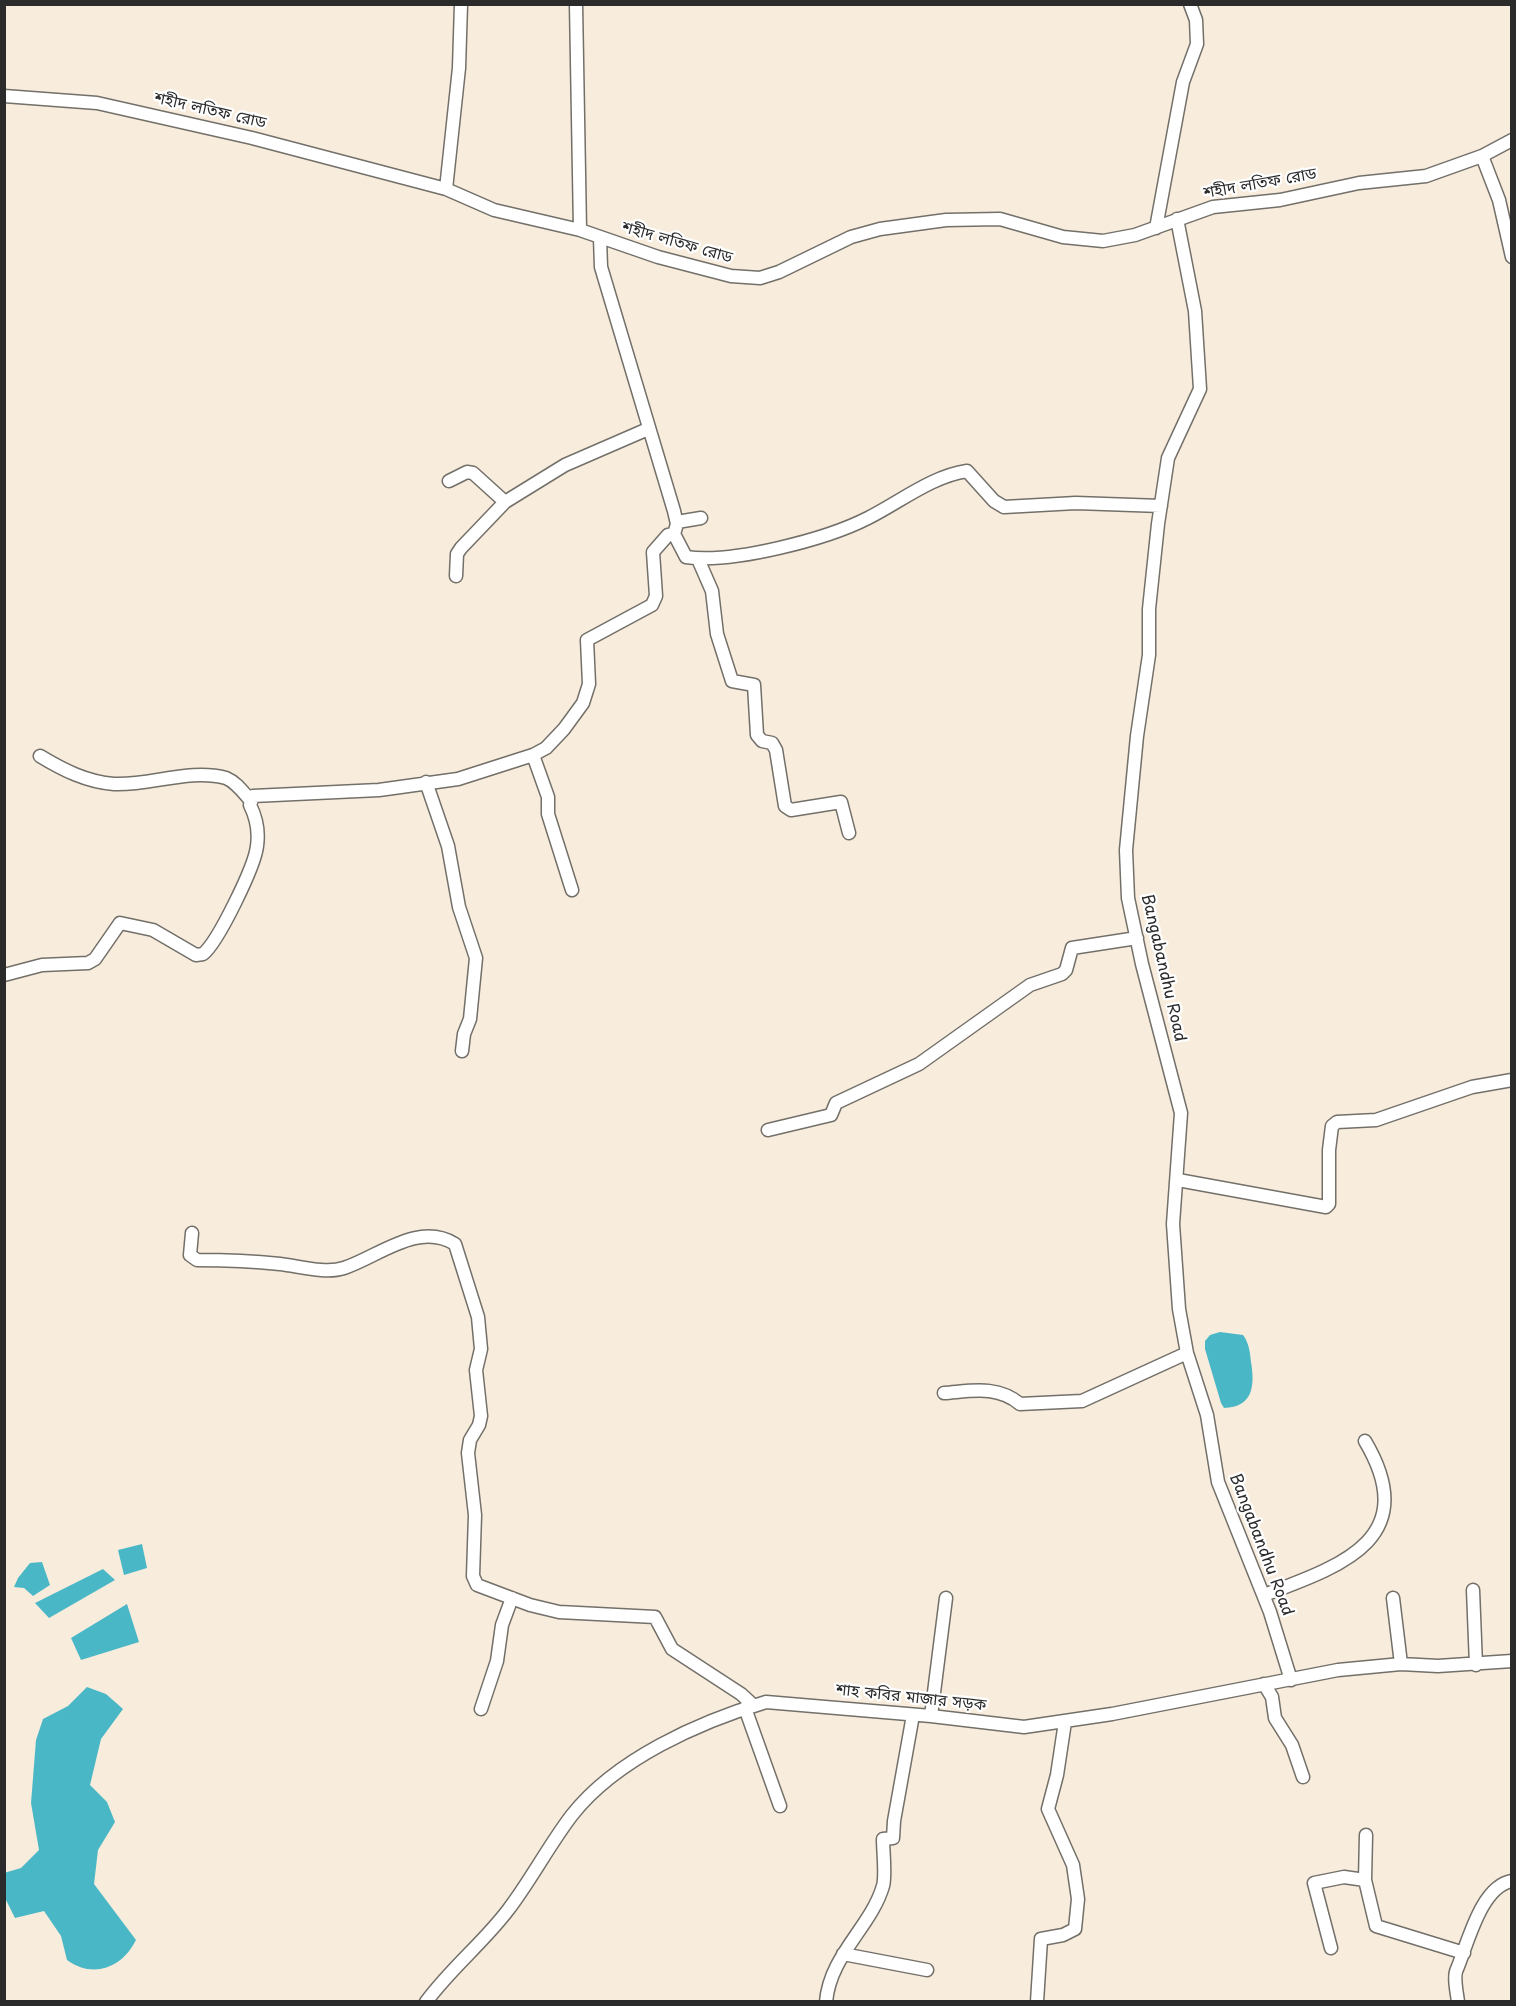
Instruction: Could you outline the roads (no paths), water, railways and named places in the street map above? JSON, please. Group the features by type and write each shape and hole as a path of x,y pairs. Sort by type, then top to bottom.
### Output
{"street":[{"path":"446,189 459,68 461,4"},
{"path":"576,4 580,230"},
{"path":"1156,228 1183,82 1197,44 1196,20 1190,4"},
{"name":"শহীদ লতিফ রোড","path":"4,96 97,103 174,119 446,189 494,210 580,230 636,250 731,276 760,278 779,272 851,237 880,229 946,220 1000,219 1063,237 1103,241 1156,228 1213,207 1280,200 1359,183 1426,176 1482,156 1512,140"},
{"path":"1482,156 1499,200 1512,257"},
{"name":"Bangabandhu Road","path":"1178,219 1195,311 1200,389 1168,458 1161,506 1149,609 1149,655 1137,736 1126,850 1128,898 1181,1113 1178,1180 1173,1224 1175,1268 1187,1353 1207,1415 1218,1482 1264,1595 1291,1680"},
{"path":"600,238 602,267 645,410 675,528 686,557 698,559 759,551 817,538 866,519 951,473 967,471 994,501 1004,507 1076,503 1161,506"},
{"path":"456,576 457,554 505,502 565,465 648,429"},
{"path":"449,481 467,472 473,473 505,502"},
{"path":"250,800 254,796 273,794 379,790 458,779 533,755 546,748 564,729 583,703 589,684 588,640 652,605 657,596 653,552 675,528 701,518"},
{"path":"698,559 712,591 717,634 732,681 754,686 758,735 762,741 772,742 776,750 785,806 791,810 841,802 849,833"},
{"path":"533,755 548,797 548,814 572,890"},
{"path":"4,975 42,965 88,963 100,952 120,922 153,930 196,955 202,954 216,937 251,869 257,847 255,817 250,800 238,786 226,778 177,777 132,784 96,782 61,769 40,756"},
{"path":"426,782 448,846 459,907 476,958 470,1019 464,1034 462,1051"},
{"path":"768,1130 831,1115 836,1103 919,1064 1030,985 1066,970 1072,948 1137,938"},
{"path":"1178,1180 1326,1207 1329,1204 1332,1126 1337,1122 1376,1120 1472,1088 1512,1080"},
{"path":"192,1233 190,1255 197,1260 268,1263 327,1269 341,1269 392,1245 408,1241 445,1238 455,1245 478,1317 481,1349 476,1370 481,1416 479,1425 470,1440 468,1453 475,1515 472,1576 477,1585 559,1612 655,1617 672,1649 741,1694 750,1707 780,1806"},
{"path":"944,1393 997,1390 1010,1395 1020,1404 1082,1401 1187,1353"},
{"path":"1264,1595 1332,1569 1355,1552 1380,1528 1384,1497 1380,1467 1365,1441"},
{"path":"1473,1590 1476,1665"},
{"path":"482,1709 497,1661 502,1625 512,1598"},
{"path":"931,1716 946,1598"},
{"path":"1393,1598 1401,1664"},
{"name":"শাহ কবির মাজার সড়ক","path":"426,2001 446,1974 507,1911 573,1814 618,1769 687,1733 750,1707 766,1702 931,1716 1024,1727 1065,1722 1338,1670 1401,1664 1476,1665 1512,1661"},
{"path":"1264,1684 1272,1697 1275,1718 1292,1745 1303,1777"},
{"path":"826,2001 827,1987 843,1954 884,1882 883,1839 893,1838 895,1831 894,1821 913,1715"},
{"path":"1037,2001 1041,1940 1063,1935 1075,1929 1078,1899 1073,1865 1048,1809 1058,1775 1065,1722"},
{"path":"1366,1835 1365,1880 1376,1926 1464,1953"},
{"path":"1331,1948 1314,1883 1344,1877 1365,1880"},
{"path":"1458,2001 1456,1970 1488,1895 1502,1882 1512,1881"},
{"path":"843,1954 927,1970"}],"water":[{"path":"1220,1332 1243,1335 1249,1348 1252,1387 1246,1399 1234,1407 1224,1408 1221,1403 1205,1349 1205,1341 1210,1335"},
{"path":"142,1544 147,1568 124,1575 118,1550"},
{"path":"42,1562 50,1585 33,1596 24,1588 14,1587 30,1563"},
{"path":"103,1569 115,1580 49,1618 35,1603"},
{"path":"127,1604 139,1642 81,1660 71,1638"},
{"path":"87,1687 106,1694 123,1709 101,1739 90,1785 107,1802 115,1822 98,1850 94,1884 136,1940 123,1958 115,1964 97,1969 77,1966 67,1960 61,1936 44,1911 15,1918 5,1898 4,1873 21,1868 39,1850 31,1803 36,1740 43,1719 68,1706"}]}
